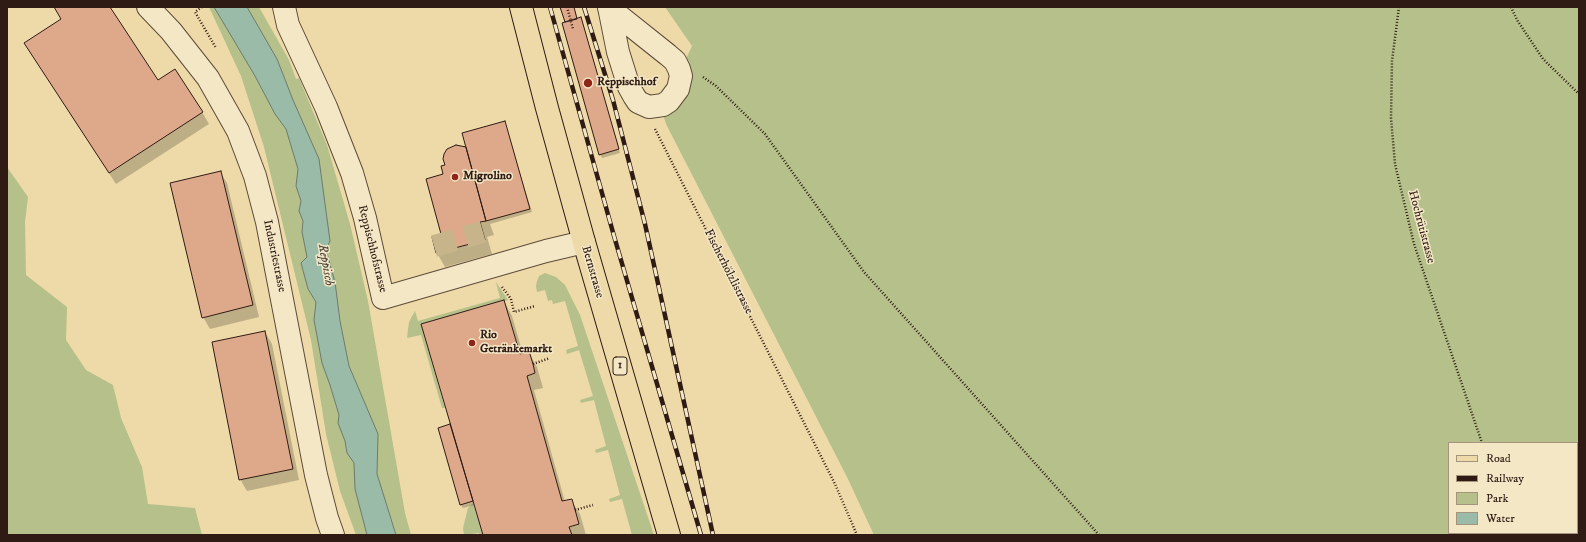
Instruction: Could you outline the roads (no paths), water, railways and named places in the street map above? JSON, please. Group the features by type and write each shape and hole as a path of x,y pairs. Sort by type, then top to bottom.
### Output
{"main road":[{"name":"Bernstrasse","path":"521,7 546,108 669,535"}],"street":[{"name":"Industriestrasse","path":"148,7 171,31 208,78 238,131 255,176 272,244 316,475 333,535"},
{"name":"Reppischhofstrasse","path":"284,7 288,25 326,107 352,173 383,298 584,242"},
{"path":"609,7 675,61 681,76 678,89 668,101 657,107 649,107 643,106 634,96 625,78 609,7"}],"water":[{"name":"Reppisch","path":"214,7 247,7 277,59 319,159 330,241 326,250 335,282 340,321 349,366 378,434 377,474 396,535 367,535 355,489 354,463 347,453 345,441 338,423 339,415 322,363 314,320 316,302 308,289 301,263 307,257 302,232 303,221 299,211 301,201 296,186 298,169 286,129 275,114 255,76"}],"tunnel":[{"path":"434,246 483,232"}],"railway":[{"path":"550,7 614,236 701,535"},
{"path":"584,7 613,100 645,224 713,535"}],"place":[{"name":"Reppischhof","path":"588,83"},
{"name":"Migrolino","path":"455,177"},
{"name":"Rio Getränkemarkt","path":"472,343"}]}
